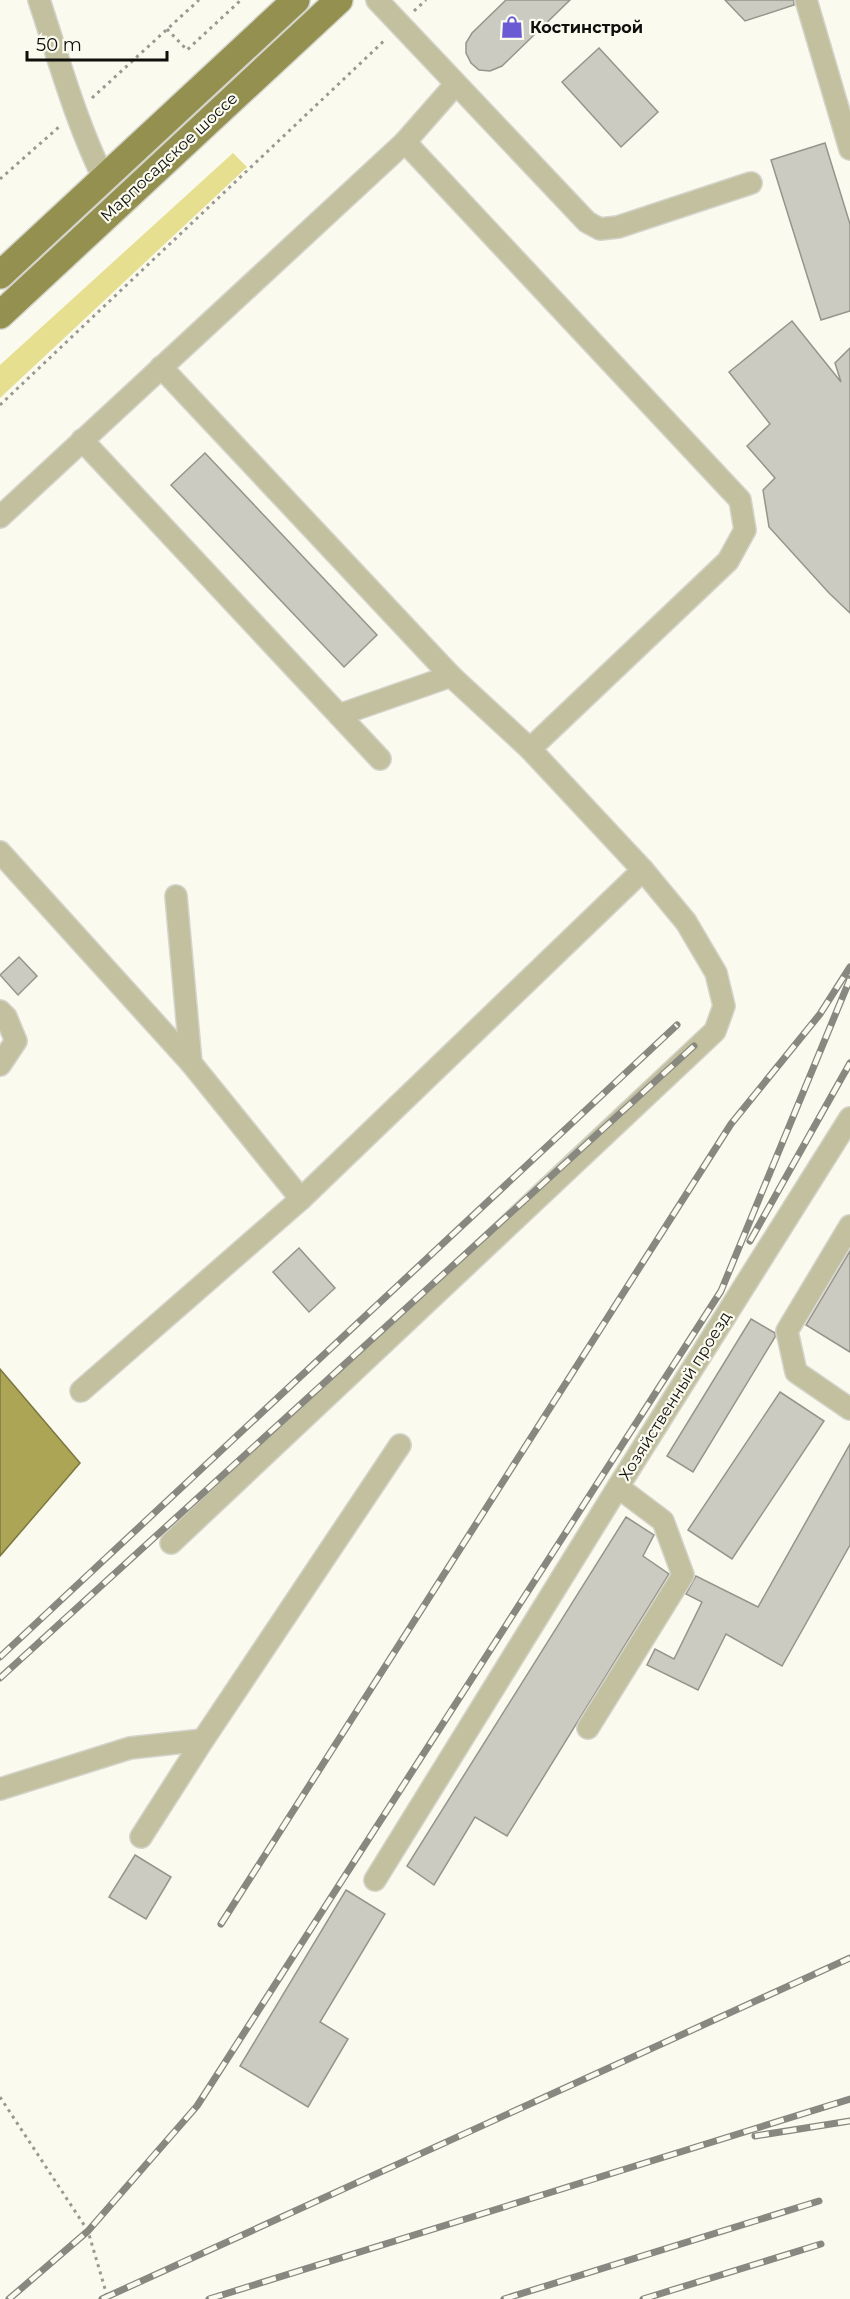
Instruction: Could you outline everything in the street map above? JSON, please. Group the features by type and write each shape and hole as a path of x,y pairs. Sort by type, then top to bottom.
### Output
{"main road":[{"name":"Марпосадское шоссе","path":"0,275 296,0"},
{"name":"Марпосадское шоссе","path":"0,315 339,0"}],"street":[{"path":"39,0 76,113 104,179"},
{"path":"377,0 587,222 600,229 618,227 751,183"},
{"path":"806,0 850,149"},
{"path":"0,517 405,142 455,85"},
{"path":"405,142 740,500 745,530 728,561 530,749"},
{"path":"161,367 451,676 530,749 643,870 686,922 716,973 724,1006 715,1031 171,1543"},
{"path":"82,440 380,759"},
{"path":"339,715 451,676"},
{"path":"0,852 191,1064 301,1199"},
{"path":"81,1391 301,1199 643,870"},
{"path":"176,896 191,1064"},
{"path":"0,1011 6,1017 16,1041 0,1065"},
{"name":"Хозяйственный проезд","path":"588,1728 682,1575 663,1521 618,1487 850,1118"},
{"path":"850,1226 787,1331 796,1372 850,1409"},
{"path":"141,1837 400,1445"},
{"path":"375,1880 618,1487"},
{"path":"0,1788 130,1748 203,1740"}],"path":[{"path":"88,102 200,0"},
{"path":"167,29 187,50 241,0"},
{"path":"412,13 426,0"},
{"path":"0,405 394,31"},
{"path":"0,179 64,123"},
{"path":"0,2097 88,2231 108,2299"}],"shaded area":[{"path":"233,153 247,167 0,398 0,365"},
{"path":"0,1369 80,1463 0,1556"}],"building":[{"path":"506,0 570,0 502,66 490,71 479,70 471,63 466,53 466,43 472,33"},
{"path":"725,0 794,0 794,5 745,21"},
{"path":"599,48 658,112 621,147 562,82"},
{"path":"825,143 850,224 850,311 821,320 771,160"},
{"path":"792,321 841,382 835,363 850,348 850,613 769,527 763,490 775,478 747,446 770,424 729,372"},
{"path":"205,453 377,635 344,667 171,485"},
{"path":"19,957 37,976 18,995 0,975"},
{"path":"299,1248 335,1288 309,1312 273,1272"},
{"path":"850,1251 850,1352 806,1325"},
{"path":"751,1319 775,1333 775,1337 693,1472 667,1456"},
{"path":"780,1392 824,1421 732,1559 688,1530"},
{"path":"850,1444 850,1545 782,1666 726,1634 698,1690 647,1665 655,1649 674,1659 702,1602 686,1594 696,1576 758,1607"},
{"path":"626,1517 654,1535 643,1556 669,1574 507,1836 475,1817 434,1885 407,1866"},
{"path":"135,1855 171,1877 146,1919 109,1897"},
{"path":"346,1890 385,1914 320,2022 348,2039 308,2107 240,2066"}],"railway":[{"path":"221,1924 731,1124 820,1014 850,967"},
{"path":"9,2299 88,2231 197,2106 721,1291 850,979"},
{"path":"0,1657 677,1025"},
{"path":"0,1678 694,1046"},
{"path":"750,1241 850,1063"},
{"path":"102,2299 850,1958"},
{"path":"209,2299 850,2099"},
{"path":"755,2136 850,2121"},
{"path":"504,2299 819,2201"},
{"path":"643,2299 821,2244"}],"place":[{"name":"Костинстрой","path":"512,27"}]}
